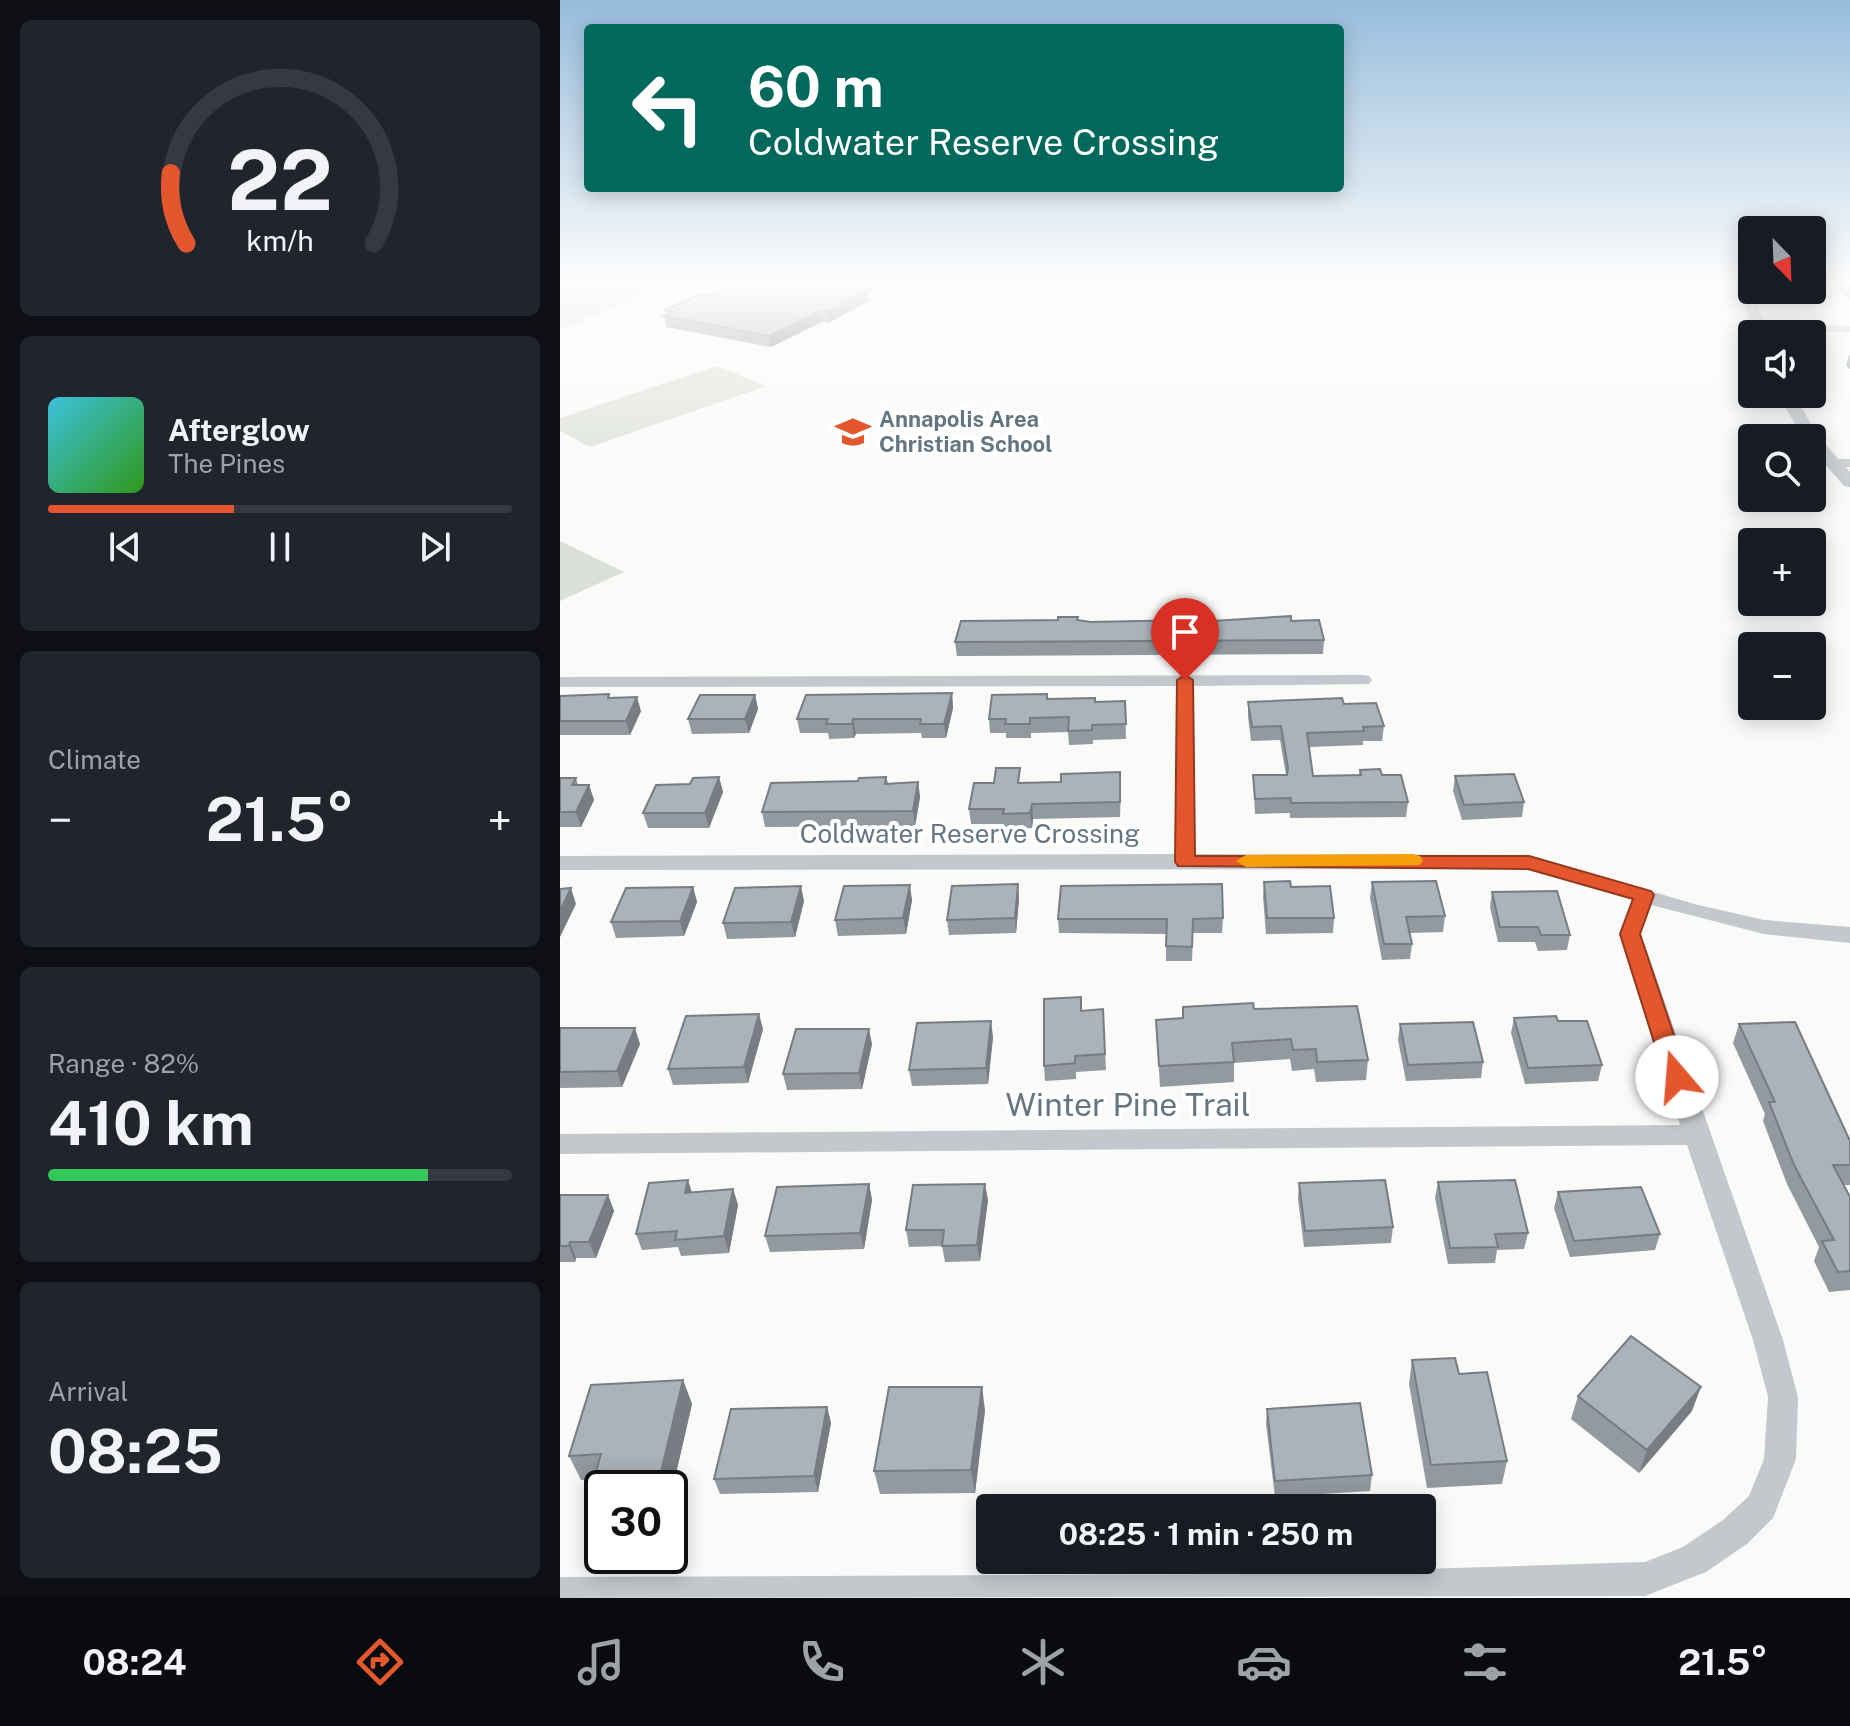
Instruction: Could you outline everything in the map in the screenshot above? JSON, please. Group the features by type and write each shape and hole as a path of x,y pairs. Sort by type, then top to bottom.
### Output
{"street":[{"path":"1826,457 1850,482"},
{"path":"1831,463 1850,463"},
{"path":"1185,680 1185,862"},
{"path":"560,682 1363,680"},
{"name":"Coldwater Reserve Crossing","path":"560,863 1529,862 1691,910 1764,927 1850,935"},
{"path":"560,1594 1261,1595 1645,1579 1694,1560 1735,1532 1761,1507 1780,1459 1783,1397 1768,1340 1630,934 1644,895"},
{"name":"Winter Pine Trail","path":"560,1144 1696,1135"}],"shaded area":[{"path":"716,366 766,386 590,447 560,431 560,418"},
{"path":"560,541 624,572 560,601"}],"building":[{"path":"1189,616 1212,616 1213,621 1291,616 1291,621 1319,620 1324,640 955,642 961,621 1058,620 1058,617 1078,617 1077,620 1091,622 1189,620"},
{"path":"952,693 944,724 920,724 921,719 853,719 852,724 826,724 828,719 797,719 806,695"},
{"path":"609,694 608,698 637,697 626,721 560,721 560,696"},
{"path":"1047,694 1047,699 1125,701 1126,724 1092,725 1092,730 1068,731 1069,717 1030,718 1030,724 1005,724 1006,719 989,719 992,695"},
{"path":"700,695 755,695 745,719 688,719"},
{"path":"1342,698 1344,704 1376,703 1384,726 1363,727 1364,731 1307,733 1313,776 1361,775 1360,770 1380,769 1382,775 1401,775 1408,802 1291,803 1291,798 1255,799 1253,775 1287,775 1288,768 1281,726 1252,727 1248,702"},
{"path":"996,768 1020,768 1018,783 1061,782 1061,774 1120,772 1120,802 1032,804 1030,813 1003,814 1004,809 969,809 974,783 994,783"},
{"path":"1514,774 1524,802 1464,805 1455,776"},
{"path":"719,777 705,813 643,813 656,785 690,784 693,778"},
{"path":"886,777 885,784 918,782 913,811 762,812 771,783 858,781 859,778"},
{"path":"560,778 576,778 572,785 589,785 576,812 560,812"},
{"path":"1290,881 1291,887 1330,886 1334,918 1267,918 1264,882"},
{"path":"1436,881 1445,916 1406,917 1412,944 1384,944 1372,882"},
{"path":"1018,884 1015,918 947,920 952,886"},
{"path":"1222,884 1223,918 1193,919 1192,947 1166,946 1167,919 1058,919 1061,886"},
{"path":"910,885 903,918 835,920 844,886"},
{"path":"801,886 791,922 723,923 735,888"},
{"path":"693,887 680,921 611,922 626,888"},
{"path":"571,888 560,911 560,889"},
{"path":"1557,891 1570,935 1541,935 1538,927 1500,927 1492,892"},
{"path":"1081,997 1081,1011 1103,1009 1105,1054 1075,1056 1075,1063 1044,1066 1044,999"},
{"path":"1253,1003 1254,1009 1357,1006 1368,1060 1317,1062 1316,1049 1293,1050 1291,1039 1232,1043 1234,1062 1159,1066 1156,1020 1183,1018 1183,1007"},
{"path":"759,1014 744,1067 668,1069 686,1016"},
{"path":"1556,1016 1558,1021 1587,1021 1602,1065 1528,1068 1514,1018"},
{"path":"991,1021 986,1068 909,1070 917,1023"},
{"path":"1473,1022 1483,1062 1408,1065 1400,1024"},
{"path":"1795,1022 1850,1141 1850,1165 1833,1165 1850,1197 1850,1271 1838,1272 1822,1241 1834,1240 1794,1165 1769,1102 1775,1102 1739,1024"},
{"path":"560,1028 635,1028 617,1071 560,1072"},
{"path":"796,1029 869,1029 859,1073 783,1074"},
{"path":"688,1180 685,1193 733,1189 724,1236 675,1240 677,1231 636,1234 649,1183"},
{"path":"1385,1180 1393,1227 1305,1231 1299,1183"},
{"path":"1515,1180 1528,1233 1495,1234 1498,1247 1450,1248 1438,1182"},
{"path":"869,1184 860,1233 765,1236 777,1187"},
{"path":"985,1184 977,1245 942,1246 944,1230 906,1230 913,1185"},
{"path":"1641,1187 1660,1234 1574,1241 1558,1192"},
{"path":"560,1195 608,1195 589,1242 570,1242 569,1246 560,1246"},
{"path":"1631,1336 1701,1387 1647,1450 1578,1396"},
{"path":"1455,1358 1459,1374 1487,1372 1507,1461 1431,1465 1412,1360"},
{"path":"683,1380 661,1470 596,1470 601,1454 569,1456 591,1385"},
{"path":"889,1387 982,1387 971,1470 874,1471"},
{"path":"1360,1403 1372,1475 1275,1481 1267,1409"},
{"path":"827,1407 814,1476 714,1479 731,1409"}],"slow traffic":[{"path":"1246,861 1413,860"}],"place":[{"name":"Annapolis Area Christian School","path":"853,432"}],"route":[{"path":"1185,680 1185,862 1529,862 1644,895 1630,934 1677,1077"}]}
